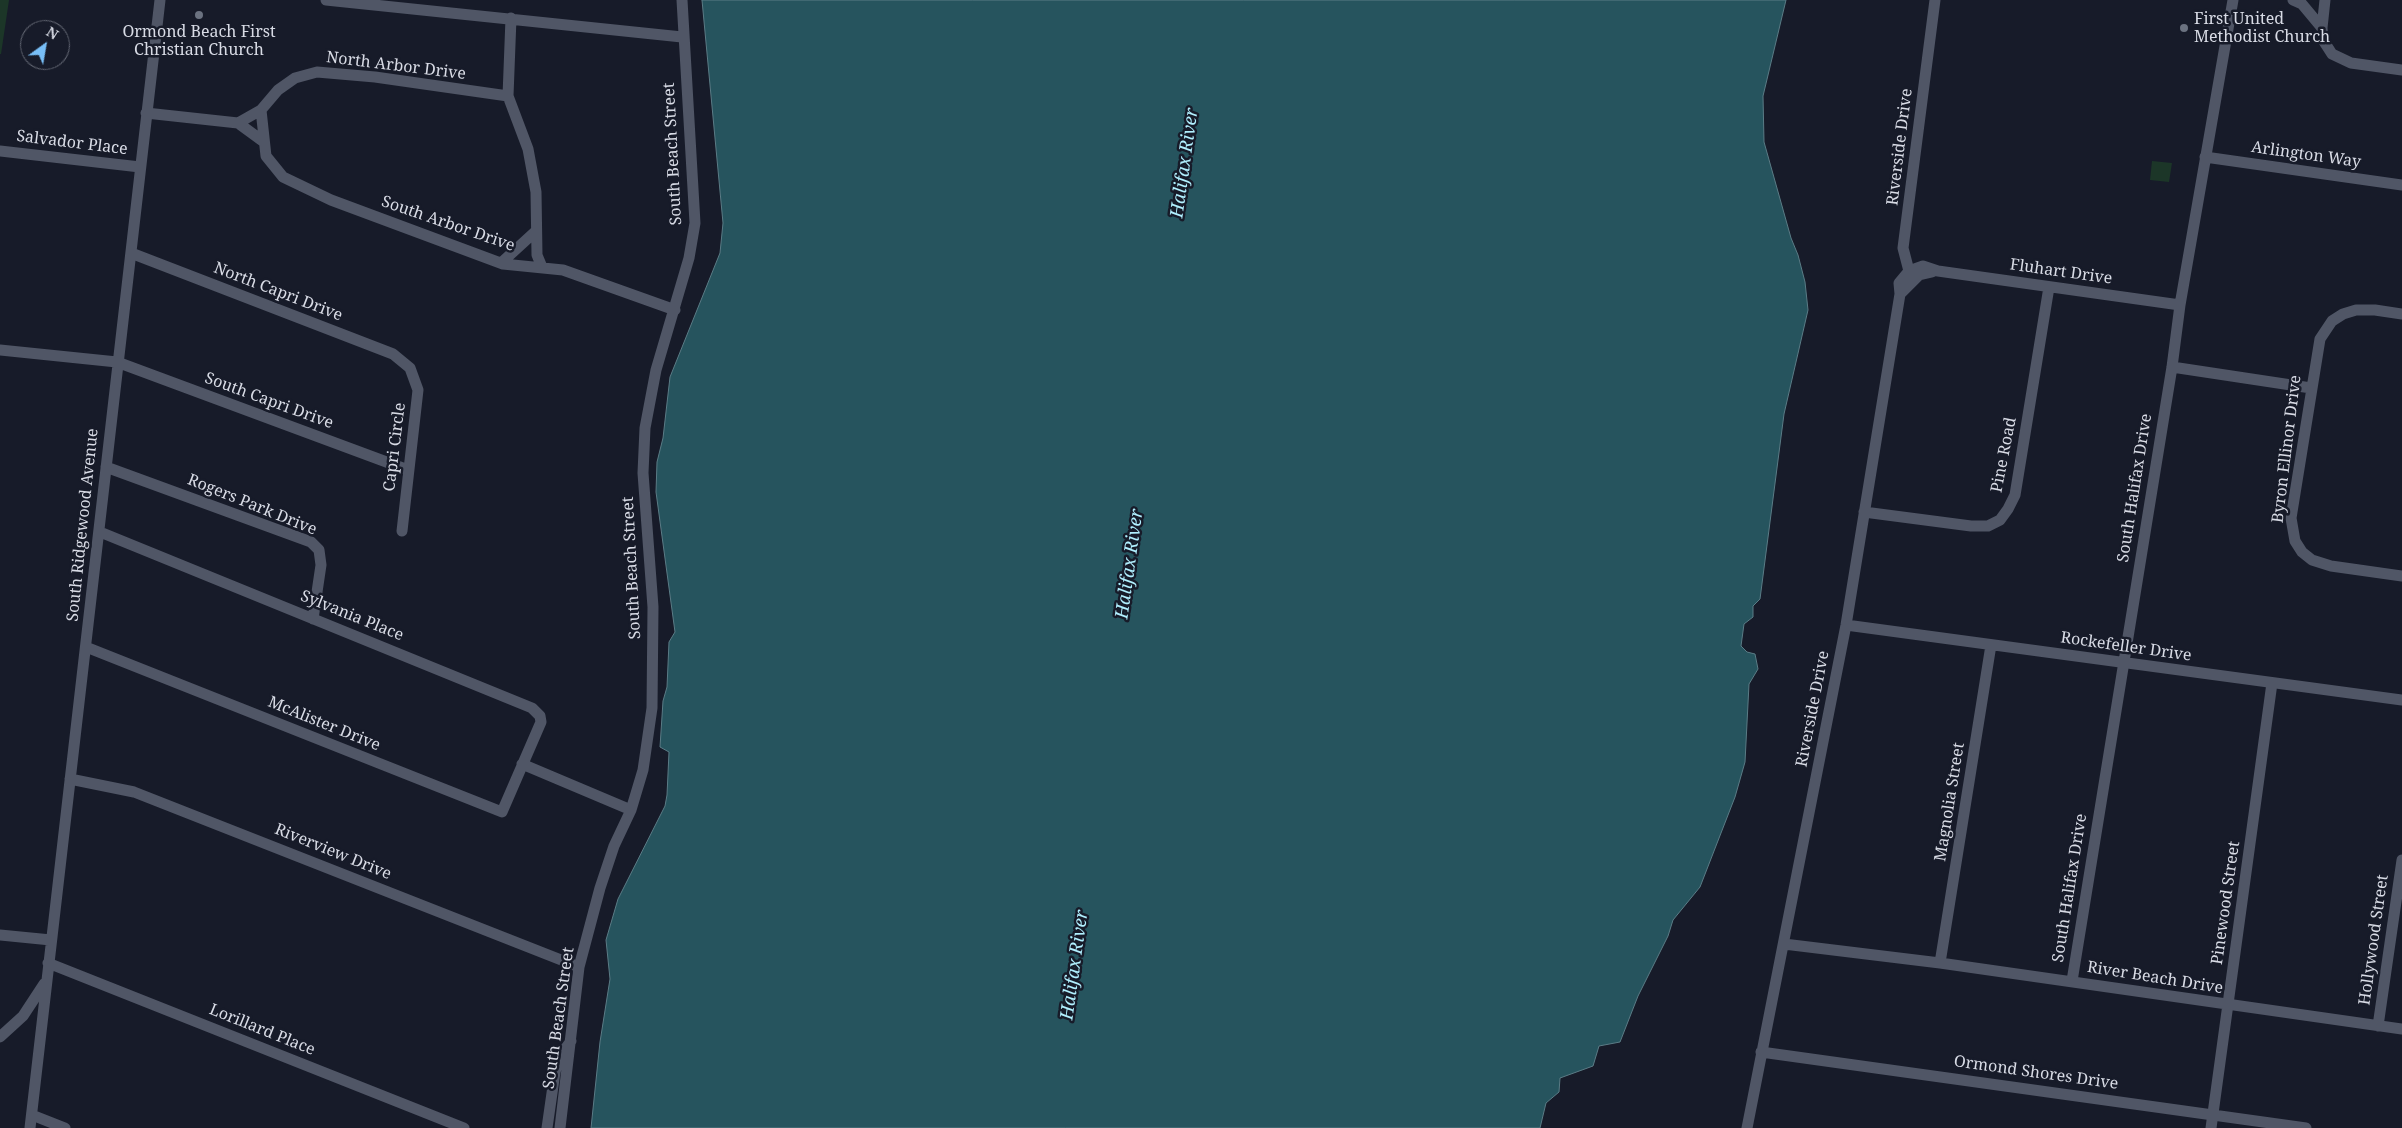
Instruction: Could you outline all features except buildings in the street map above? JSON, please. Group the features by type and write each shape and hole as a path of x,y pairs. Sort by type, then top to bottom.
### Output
{"street":[{"name":"South Ridgewood Avenue","path":"0,1037 23,1016 46,983 100,532 117,362 160,0"},
{"path":"326,0 417,5 510,18 682,37"},
{"name":"South Beach Street","path":"560,1128 579,968 611,855 631,810 643,770 652,708 653,608 643,473 645,428 656,370 689,258 695,223 682,37 682,0"},
{"name":"Riverside Drive","path":"1747,1128 1760,1052 1784,944 1846,625 1900,294 1899,283 1910,277 1903,248 1935,0"},
{"name":"South Halifax Drive","path":"2072,981 2172,367 2180,305 2233,0"},
{"path":"2294,0 2302,4 2322,28"},
{"path":"2325,1 2322,28 2323,40 2332,54 2350,63 2402,70"},
{"path":"510,18 508,96 528,149 536,192 537,255 542,266"},
{"name":"North Arbor Drive","path":"238,123 261,110 278,90 295,78 317,72 375,77 508,96"},
{"name":"South Arbor Drive","path":"261,110 266,156 284,177 331,200 501,263 542,266 563,270 675,310"},
{"path":"146,113 238,123 264,142"},
{"name":"Salvador Place","path":"0,151 140,168"},
{"name":"Arlington Way","path":"2205,157 2402,185"},
{"path":"501,263 536,231"},
{"name":"North Capri Drive","path":"131,253 393,354 410,368"},
{"name":"Fluhart Drive","path":"1910,277 1923,266 1938,271 2180,305"},
{"name":"Pine Road","path":"1864,512 1971,526 1988,526 2000,520 2015,495 2049,287"},
{"name":"Byron Ellinor Drive","path":"2402,314 2375,310 2356,310 2342,314 2332,321 2320,339 2316,349 2291,518 2295,541 2302,552 2320,563 2402,576"},
{"name":"South Capri Drive","path":"0,350 117,362 408,470"},
{"path":"2172,367 2311,388"},
{"name":"Capri Circle","path":"402,531 418,390 410,368"},
{"name":"Rogers Park Drive","path":"106,467 311,542 319,550 321,565 313,619"},
{"name":"Sylvania Place","path":"100,532 532,708 540,716 541,722 522,764"},
{"name":"Rockefeller Drive","path":"1846,625 2402,700"},
{"name":"Magnolia Street","path":"1940,963 1991,645"},
{"name":"McAlister Drive","path":"86,647 502,812 522,764"},
{"name":"Pinewood Street","path":"2211,1128 2272,683"},
{"path":"522,764 631,810"},
{"name":"Riverview Drive","path":"70,779 134,792 579,968"},
{"name":"Hollywood Street","path":"2378,1026 2402,860"},
{"path":"0,935 51,940"},
{"name":"River Beach Drive","path":"1784,944 2072,981 2402,1029"},
{"name":"Lorillard Place","path":"48,963 464,1128"},
{"path":"30,1128 46,983"},
{"path":"547,1128 559,1056 571,1041"},
{"name":"Ormond Shores Drive","path":"1760,1052 2306,1128"},
{"path":"32,1115 65,1128"}],"shaded area":[{"path":"0,0 9,0 1,54 0,54"},
{"path":"2152,161 2172,163 2169,182 2150,180"}],"water":[{"name":"Halifax River","path":"702,0 1786,0 1763,96 1764,142 1791,238 1798,255 1805,282 1808,310 1784,414 1760,599 1753,606 1753,617 1744,624 1741,646 1747,652 1755,654 1758,669 1749,684 1745,762 1735,797 1700,887 1673,920 1668,936 1638,996 1620,1042 1599,1046 1593,1066 1560,1078 1559,1092 1546,1103 1540,1128 591,1128 600,1042 610,979 606,940 618,899 665,806 667,795 669,752 660,747 663,701 667,687 669,642 675,632 656,492 657,462 663,438 670,377 720,253 723,223"}],"place":[{"name":"Ormond Beach First Christian Church","path":"199,15"},
{"name":"First United Methodist Church","path":"2184,28"}]}
